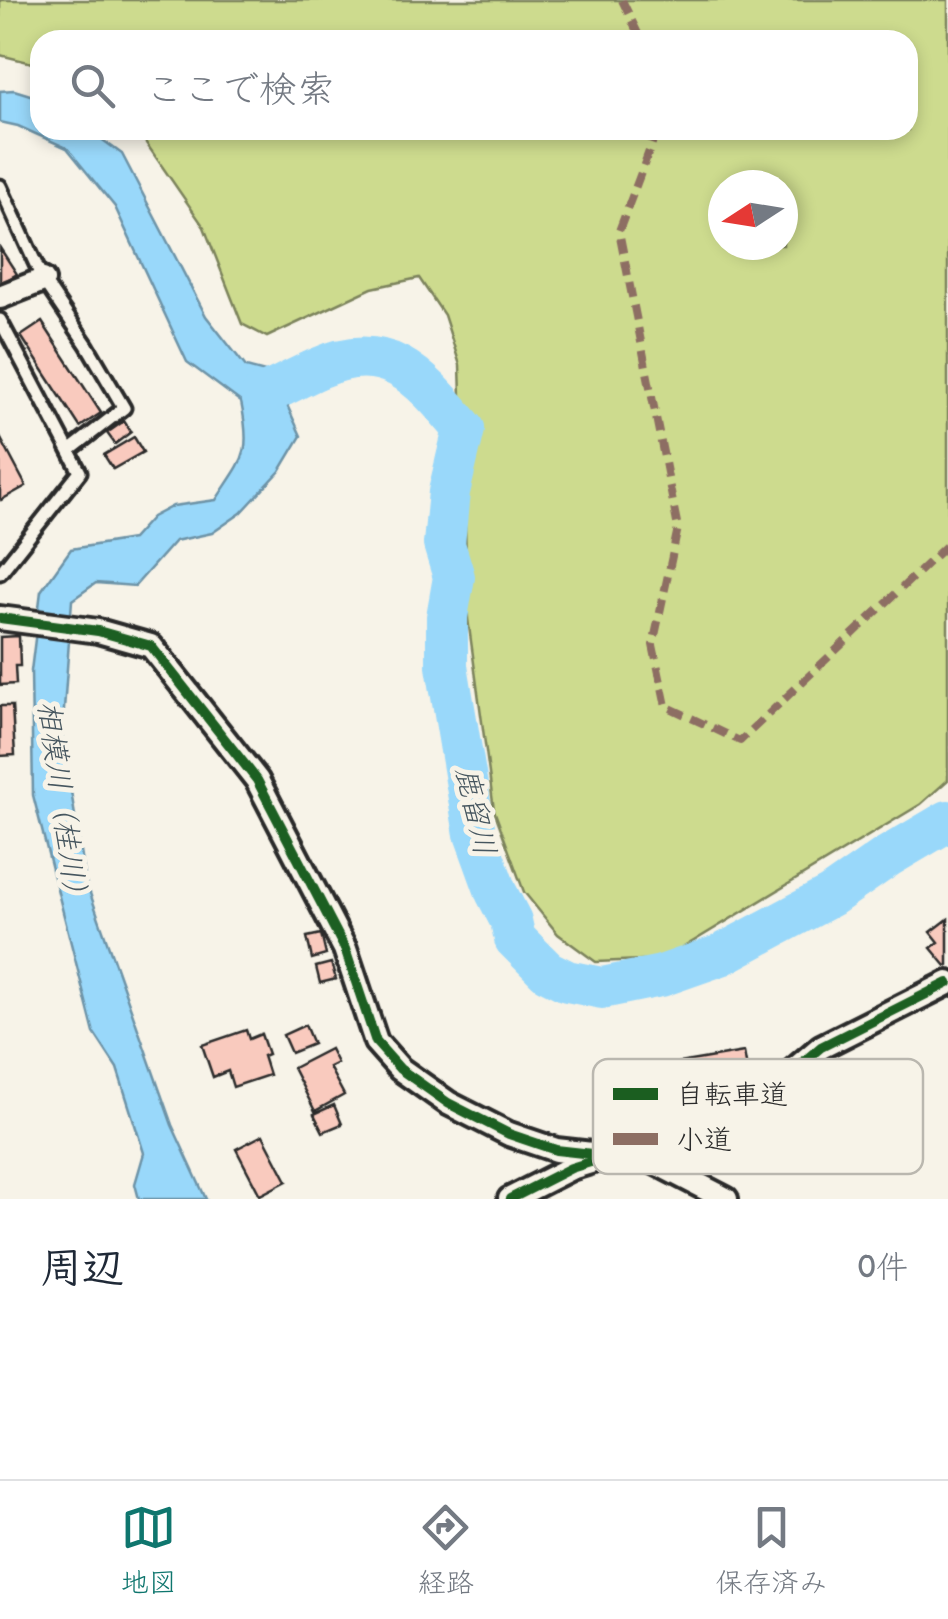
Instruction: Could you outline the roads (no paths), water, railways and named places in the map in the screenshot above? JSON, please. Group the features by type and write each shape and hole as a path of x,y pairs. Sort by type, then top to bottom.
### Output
{"street":[{"path":"0,297 42,280"},
{"path":"9,620 98,632 151,646 258,780 345,949 376,1042 400,1069 448,1103 509,1134 556,1150 593,1154"},
{"path":"806,1059 821,1046 948,982"},
{"path":"510,1199 570,1168 593,1161"},
{"path":"678,1174 726,1199"}],"lane":[{"path":"0,186 42,280 88,345 124,408 69,451"},
{"path":"0,320 80,472 0,572"}],"water":[{"path":"0,91 30,95 30,131 0,122"},
{"name":"相模川（桂川）","path":"49,140 103,140 122,154 206,316 246,367 273,374 301,436 280,471 241,513 212,533 175,541 135,586 96,583 72,600 62,737 86,882 172,1125 206,1199 139,1199 135,1184 144,1153 117,1068 94,1033 33,795 31,671 41,591 71,549 132,539 152,517 173,506 216,500 243,455 246,434 241,402 187,362 115,207 67,148"}],"waterway":[{"name":"鹿留川","path":"262,395 344,360 385,361 418,380 464,429 449,492 444,544 454,577 447,617 447,666 475,834 515,939 547,971 567,981 602,988 661,976 721,955 831,896 948,821"}]}
